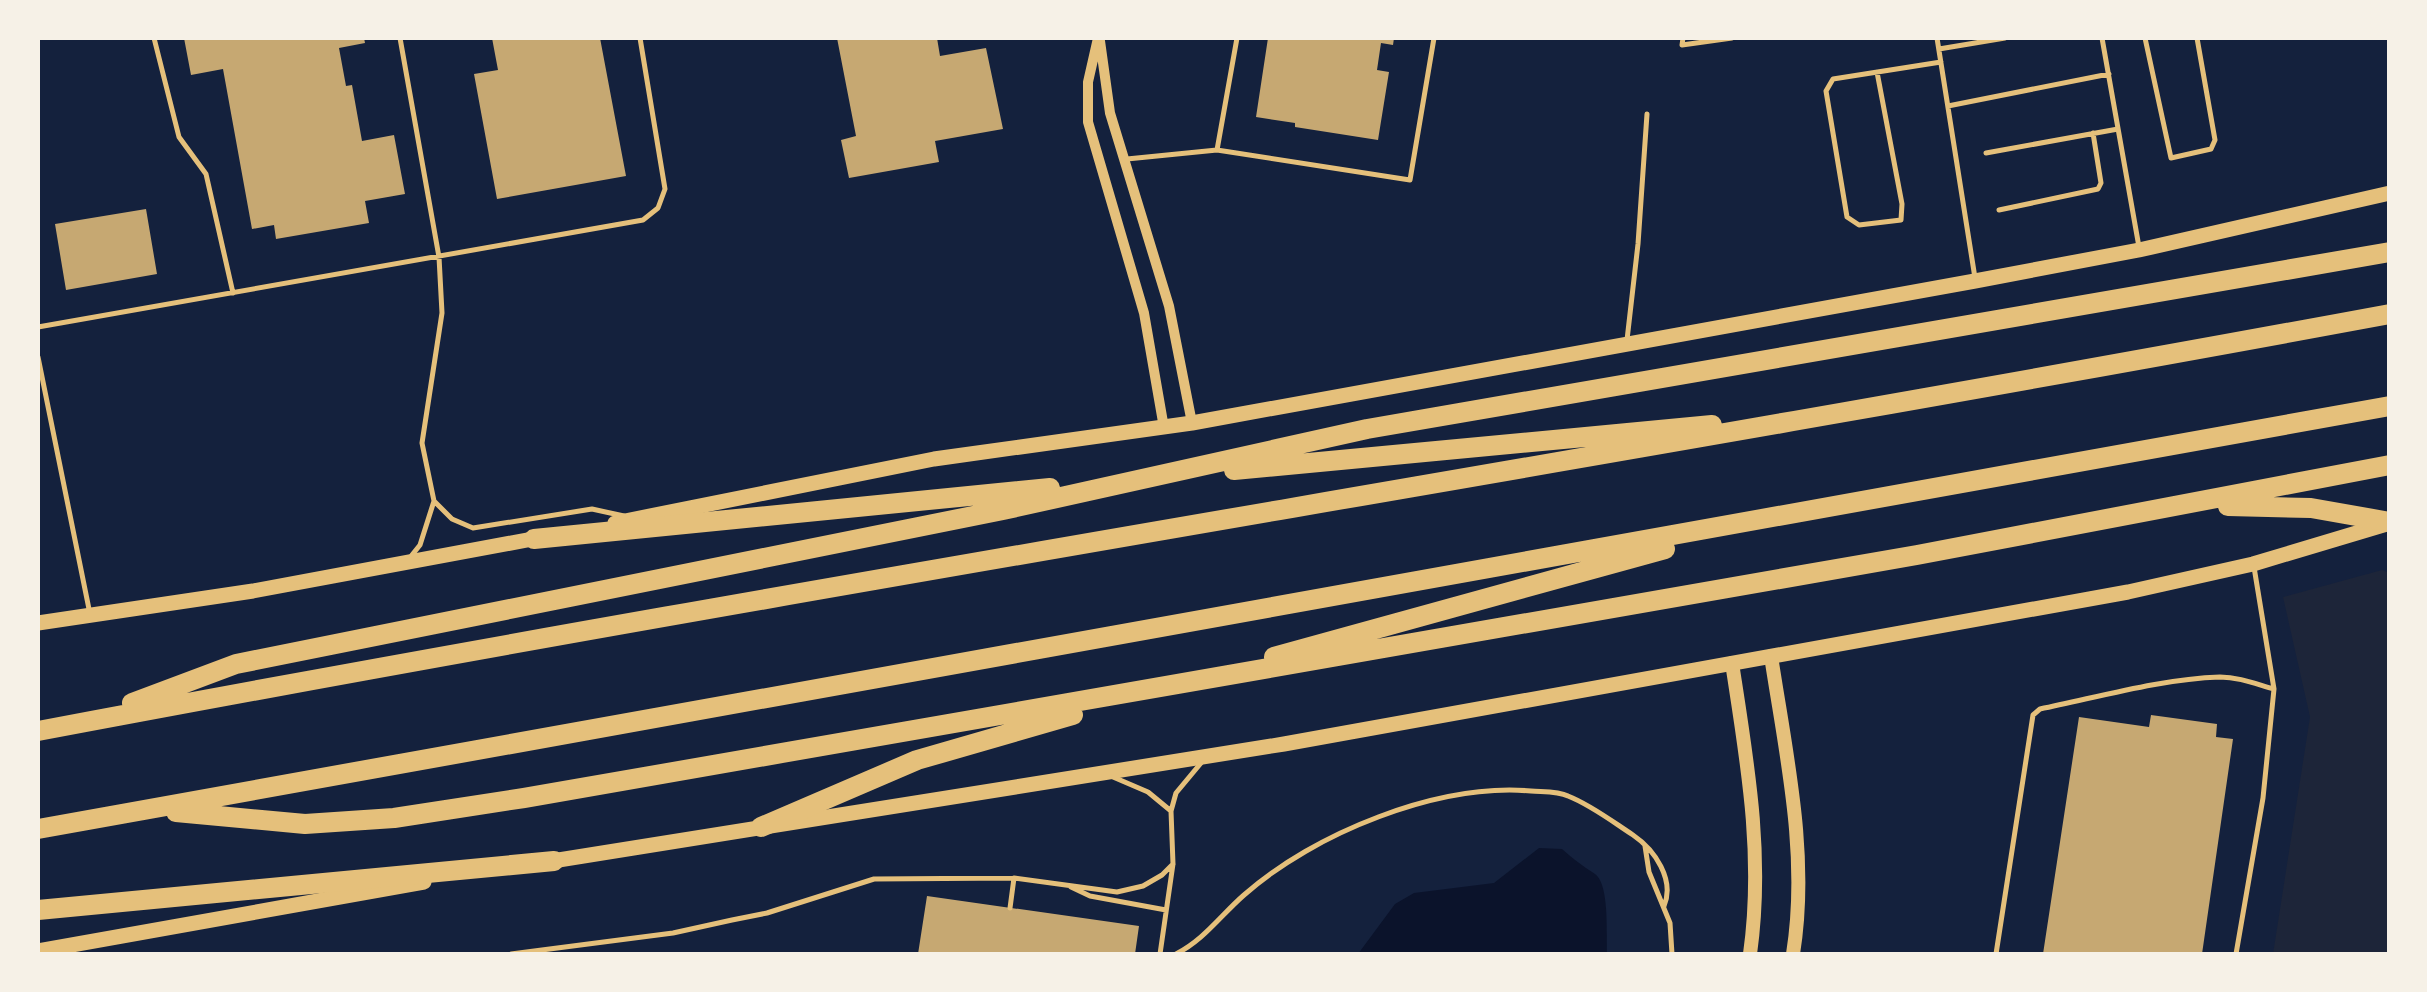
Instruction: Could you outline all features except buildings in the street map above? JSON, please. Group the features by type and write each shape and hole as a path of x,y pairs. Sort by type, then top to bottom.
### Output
{"highway":[{"path":"79,724 236,664 842,542 1367,429 2385,253"},
{"path":"38,731 420,658 1869,410 2390,314"},
{"path":"38,830 2390,406"},
{"path":"534,539 1869,410"},
{"path":"149,810 305,824 394,818 824,748 2136,515 2390,465"},
{"path":"2136,515 2225,506 2279,506 2345,513 2390,523"},
{"path":"761,827 917,760 1302,648 1792,514"},
{"path":"38,910 554,861"}],"main road":[{"path":"38,623 254,591 934,460 1192,424 1975,281 2139,250 2390,192"},
{"path":"38,950 554,861 1207,756 2128,592 2253,564 2390,523"}],"street":[{"path":"1099,38 1104,88 1169,306 1192,424"},
{"path":"1099,38 1088,82 1088,122 1144,313 1164,428"},
{"path":"1771,656 1797,838 1797,928 1793,954"},
{"path":"1732,663 1754,810 1757,865 1750,954"}],"lane":[{"path":"154,38 179,137 206,174 233,294"},
{"path":"400,38 439,257 442,313 422,442 434,501 420,545 407,562"},
{"path":"38,327 643,220 658,208 665,189 640,38"},
{"path":"1217,150 1237,38"},
{"path":"1124,159 1217,150 1410,180 1434,38"},
{"path":"1683,38 1682,45 1732,38"},
{"path":"1937,38 1975,281"},
{"path":"1940,49 2004,38"},
{"path":"2102,38 2139,250"},
{"path":"2144,38 2171,158 2212,149 2216,140 2197,38"},
{"path":"1877,72 1902,220 1859,224 1847,217 1826,91 1833,78 1941,62"},
{"path":"1948,106 2109,74"},
{"path":"1626,343 1647,114"},
{"path":"1986,153 2118,129"},
{"path":"1999,210 2098,190 2101,183 2093,133"},
{"path":"38,357 90,615"},
{"path":"434,501 452,519 473,528 592,509 636,519"},
{"path":"2236,954 2263,798 2274,690 2253,564"},
{"path":"1996,954 2030,722 2040,709 2154,685 2221,677 2274,690"},
{"path":"1160,954 1172,864 1171,811 1176,793 1207,756"},
{"path":"1096,772 1131,782 1171,811"},
{"path":"1176,954 1211,930 1245,894 1338,834 1420,802 1504,789 1566,794 1644,843 1662,869 1668,896 1664,906"},
{"path":"1644,843 1648,872 1670,923 1672,954"},
{"path":"511,954 732,920 874,879 1014,878 1116,892 1143,886 1172,864"},
{"path":"1010,908 1014,878"},
{"path":"1064,884 1090,896 1166,910"}],"shaded area":[{"path":"2382,570 2390,573 2389,954 2273,954 2310,717 2283,597"},
{"path":"1539,848 1562,849 1600,880 1605,899 1607,954 1358,954 1395,904 1414,893 1494,883"}]}
